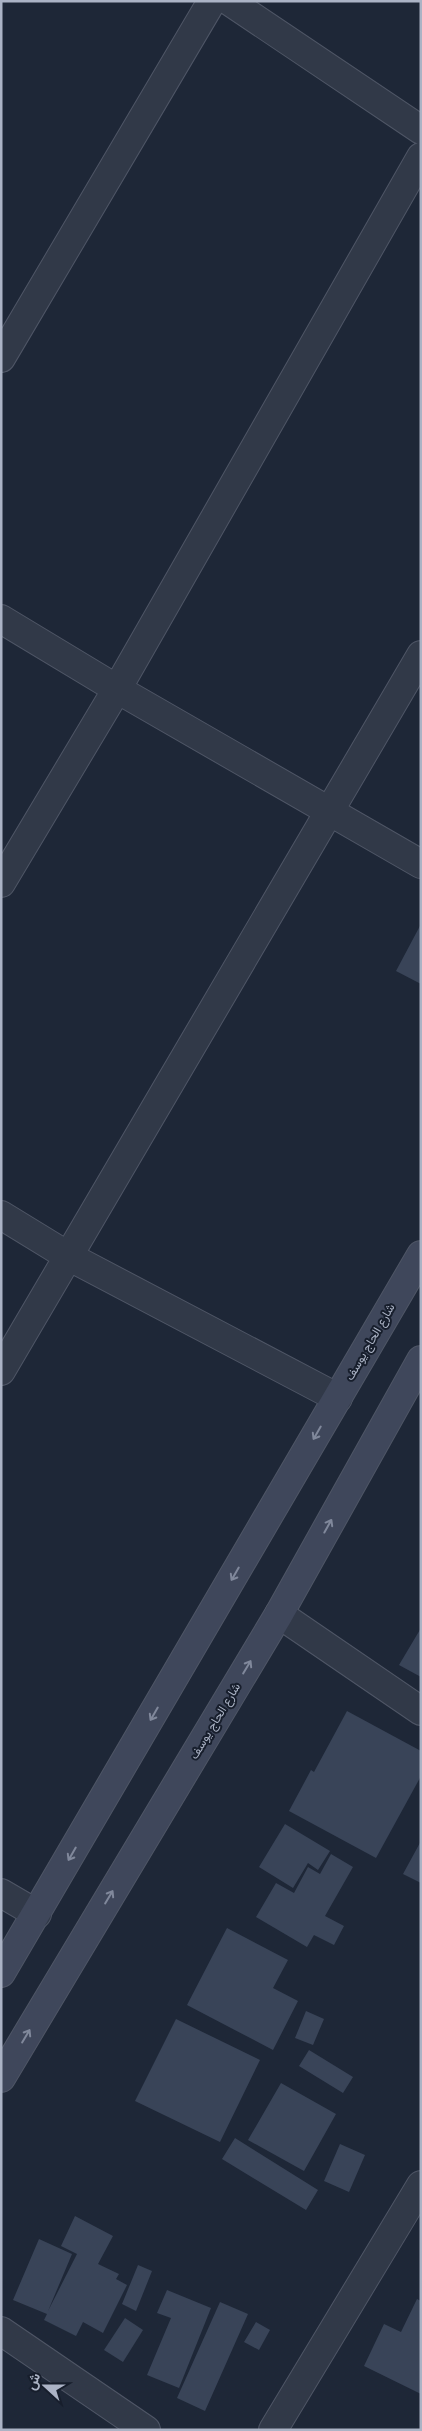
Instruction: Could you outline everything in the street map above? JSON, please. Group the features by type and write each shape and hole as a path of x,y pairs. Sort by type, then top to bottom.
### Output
{"main road":[{"name":"شارع الحاج يوسف","path":"1,1973 421,1255"},
{"name":"شارع الحاج يوسف","path":"1,2078 279,1614 421,1360"}],"street":[{"path":"1,358 212,1"},
{"path":"229,1 421,130"},
{"path":"1,882 117,689 421,156"},
{"path":"1,619 117,689 421,864"},
{"path":"1,1371 421,655"},
{"path":"1,1215 68,1256 338,1398"},
{"path":"279,1614 421,1712"},
{"path":"1,1894 37,1914"},
{"path":"273,2430 421,2185"},
{"path":"1,2330 146,2430"}],"building":[{"path":"421,924 421,984 396,971"},
{"path":"421,1628 421,1677 399,1665"},
{"path":"347,1711 421,1751 421,1776 376,1858 289,1811 311,1770 314,1772"},
{"path":"285,1824 330,1851 318,1870 308,1863 293,1888 259,1867"},
{"path":"421,1841 421,1883 403,1874"},
{"path":"331,1854 353,1867 325,1916 344,1926 334,1945 314,1935 307,1947 256,1917 276,1883 294,1893 308,1867 320,1874"},
{"path":"227,1928 288,1960 273,1988 298,2001 273,2050 187,2005"},
{"path":"306,2011 324,2019 313,2045 295,2038"},
{"path":"176,2019 260,2060 220,2142 135,2101"},
{"path":"309,2050 353,2077 343,2093 299,2066"},
{"path":"281,2083 336,2114 304,2171 248,2140"},
{"path":"235,2138 318,2190 306,2210 222,2159"},
{"path":"340,2144 365,2155 349,2192 324,2181"},
{"path":"75,2216 113,2236 98,2264 119,2274 116,2279 127,2285 103,2333 83,2322 76,2336 44,2320 47,2314 13,2300 39,2239 72,2254 48,2311 77,2254 61,2246"},
{"path":"138,2265 152,2271 136,2311 122,2304"},
{"path":"167,2290 211,2308 179,2388 147,2375 171,2318 157,2313"},
{"path":"417,2299 421,2301 421,2394 364,2366 384,2324 401,2332"},
{"path":"220,2302 248,2314 205,2411 177,2398"},
{"path":"125,2318 143,2330 123,2362 104,2350"},
{"path":"256,2322 270,2330 259,2350 244,2342"}]}
